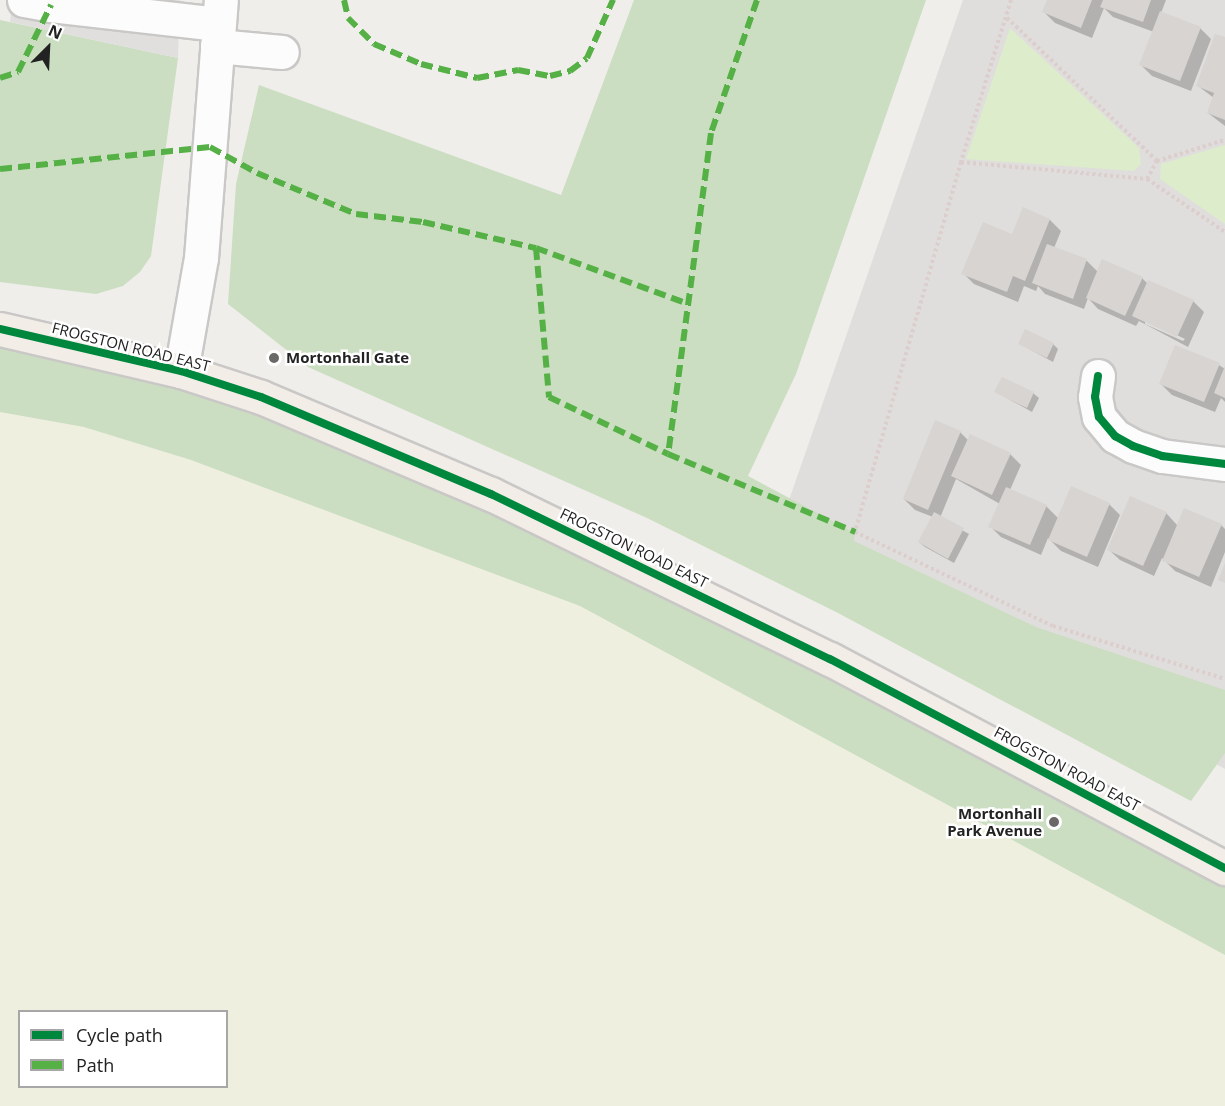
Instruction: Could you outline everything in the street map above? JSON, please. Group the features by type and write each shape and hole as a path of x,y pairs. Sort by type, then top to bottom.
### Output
{"main road":[{"name":"FROGSTON ROAD EAST","path":"0,329 181,371 261,397 502,499 830,659 1223,863"}],"street":[{"path":"42,2 219,23 282,52"},
{"path":"181,371 201,258 219,23"},
{"path":"1098,376 1095,397 1099,417 1115,436 1132,446 1162,456 1225,464"}],"path":[{"path":"1011,0 961,162 855,532 1053,626 1225,679"},
{"path":"1006,18 1157,161"},
{"path":"1147,178 1157,161 1225,140"},
{"path":"961,162 1147,178 1225,232"}],"shaded area":[{"path":"12,0 180,0 178,58 10,22"},
{"path":"963,0 1225,0 1225,769 781,523"}],"green space":[{"path":"634,0 926,0 796,374 748,476 855,533 854,541 1036,627 1225,690 1225,753 1191,801 836,612 647,518 308,367 228,304 236,184 259,85 561,195"},
{"path":"0,20 178,58 151,256 140,272 123,286 96,294 0,282"},
{"path":"1010,28 1139,148 1141,164 1134,171 966,159"},
{"path":"1225,145 1225,224 1160,179 1161,164"},
{"path":"0,329 262,397 1225,868 1225,955 580,606 191,460 84,427 0,412"},
{"path":"0,412 84,427 191,460 580,606 1225,955 1225,1106 0,1106"}],"building":[{"path":"1047,0 1092,0 1081,28 1042,12"},
{"path":"1103,0 1151,0 1143,22 1100,7"},
{"path":"1160,11 1201,27 1180,81 1139,65"},
{"path":"1215,34 1225,37 1225,120 1207,113 1214,93 1196,86"},
{"path":"1023,207 1050,219 1025,281 1013,276 1007,292 961,274 983,222 1012,234"},
{"path":"1047,244 1087,259 1073,299 1032,283"},
{"path":"1102,259 1143,277 1125,316 1086,298"},
{"path":"1148,280 1194,300 1177,337 1132,316"},
{"path":"1025,329 1054,343 1047,358 1018,344"},
{"path":"1175,345 1220,363 1204,402 1159,384"},
{"path":"1225,366 1225,398 1214,393"},
{"path":"1002,377 1034,392 1027,408 994,392"},
{"path":"935,420 961,431 928,510 903,499"},
{"path":"970,434 1011,453 992,495 951,476"},
{"path":"1071,486 1110,503 1087,557 1048,540"},
{"path":"1006,487 1047,505 1030,545 988,527"},
{"path":"1130,496 1167,512 1143,566 1107,550"},
{"path":"1184,508 1222,524 1199,577 1162,561"},
{"path":"934,512 964,528 948,559 918,542"},
{"path":"1225,563 1225,583 1218,580"}],"marked path":[{"path":"344,0 348,18 374,44 421,64 477,78 518,70 550,76 570,71 587,58 613,0"},
{"path":"757,0 711,133 668,454 855,532"},
{"path":"0,78 18,72 51,5"},
{"path":"0,169 210,147 257,173 356,214 423,222 536,248 549,397 668,454"},
{"path":"536,248 688,304"}],"cycle path":[{"path":"0,329 181,371 261,397 491,494 830,659 1225,868"},
{"path":"1098,376 1095,397 1099,417 1115,436 1133,446 1162,456 1225,464"}],"place":[{"name":"Mortonhall Gate","path":"274,358"},
{"name":"Mortonhall Park Avenue","path":"1054,822"}]}
